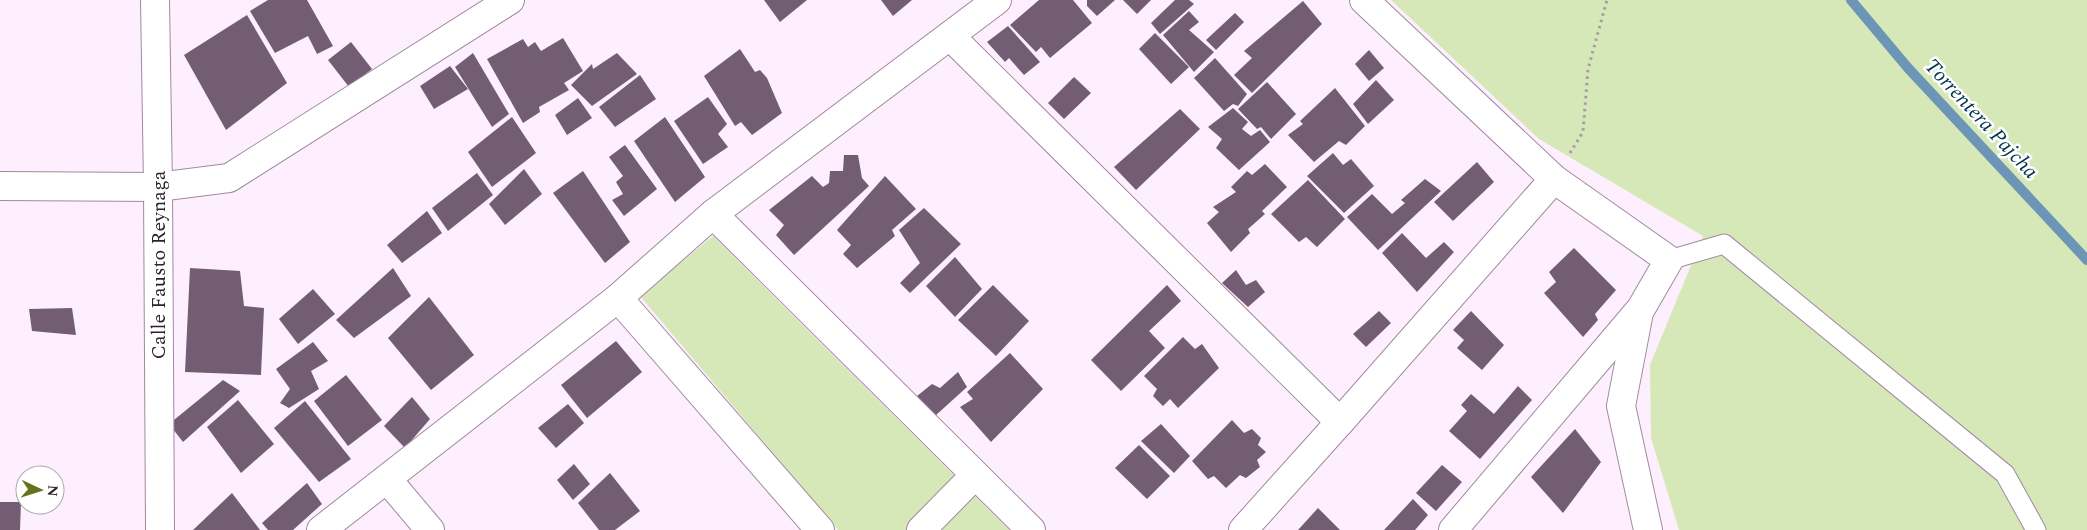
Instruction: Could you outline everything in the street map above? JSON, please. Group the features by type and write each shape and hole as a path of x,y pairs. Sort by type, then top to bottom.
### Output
{"street":[{"name":"Calle Fausto Reynaga","path":"155,0 160,530"},
{"path":"0,186 158,188 230,178 510,0"},
{"path":"320,530 618,298 713,214 997,0"},
{"path":"1364,0 1554,179 1669,260 1639,312 1453,530"},
{"path":"950,36 1340,422"},
{"path":"1243,530 1554,179"},
{"path":"713,214 1030,530"},
{"path":"618,298 820,530"},
{"path":"1639,312 1621,406 1648,530"},
{"path":"921,530 975,474"},
{"path":"387,479 430,530"}],"lane":[{"path":"1669,260 1724,244 2005,474 2036,530"}],"path":[{"path":"1554,179 1584,132 1588,68 1607,0"}],"green space":[{"path":"1391,0 2087,0 2087,530 1679,530 1651,438 1650,365 1703,236 1539,139"},
{"path":"713,236 1009,530 838,530 640,296"}],"building":[{"path":"268,0 307,0 333,46 317,54 308,36 275,53 250,11"},
{"path":"764,0 807,0 780,22"},
{"path":"881,0 912,0 893,16"},
{"path":"1039,0 1073,0 1092,23 1050,58 1041,47 1036,52 1010,25"},
{"path":"1087,0 1115,0 1097,16 1087,6"},
{"path":"1123,0 1151,0 1137,14"},
{"path":"1175,0 1189,0 1194,4 1160,34 1151,23"},
{"path":"1303,1 1322,24 1252,93 1234,75 1252,58 1244,51"},
{"path":"1189,11 1199,22 1189,30 1214,52 1194,72 1163,35"},
{"path":"1235,13 1244,22 1216,50 1206,40"},
{"path":"247,15 287,83 226,130 184,55"},
{"path":"1008,26 1040,62 1024,75 1009,58 1005,62 987,42"},
{"path":"1155,33 1189,67 1171,84 1139,49"},
{"path":"563,38 583,71 564,83 569,90 539,107 540,112 523,123 487,59 523,39 528,47 535,42 541,51"},
{"path":"351,42 372,69 349,87 328,60"},
{"path":"740,49 755,72 760,70 767,78 782,113 752,135 741,122 735,126 704,76"},
{"path":"1369,50 1384,68 1369,81 1355,64"},
{"path":"473,53 509,114 492,127 455,67"},
{"path":"617,53 637,74 592,106 571,85 592,64 593,69"},
{"path":"1215,58 1247,94 1238,106 1233,104 1224,111 1194,78"},
{"path":"450,66 468,89 434,109 420,86"},
{"path":"640,75 656,99 615,127 599,107"},
{"path":"1074,77 1091,93 1064,119 1048,103"},
{"path":"1376,80 1394,100 1368,124 1353,104"},
{"path":"1267,82 1296,114 1271,139 1261,127 1257,129 1238,109"},
{"path":"1335,88 1365,126 1346,145 1339,141 1314,162 1288,135 1303,124 1300,121"},
{"path":"708,97 727,124 718,134 728,147 703,164 674,121"},
{"path":"578,98 592,118 567,135 555,115"},
{"path":"1233,108 1248,122 1242,129 1251,136 1260,130 1270,142 1239,170 1216,148 1222,139 1208,127"},
{"path":"1180,109 1200,129 1136,190 1114,167"},
{"path":"512,117 536,153 492,187 468,152"},
{"path":"665,117 705,177 675,202 634,141"},
{"path":"625,145 657,189 624,216 612,200 623,194 616,182 623,176 609,157"},
{"path":"1333,153 1343,165 1351,159 1374,186 1344,213 1307,176"},
{"path":"844,155 858,155 862,178 869,186 794,255 776,235 784,225 769,210 812,176 823,187 829,183 830,171 843,171"},
{"path":"1477,162 1494,182 1453,221 1434,202"},
{"path":"1265,164 1287,187 1262,211 1265,214 1248,229 1250,233 1231,252 1207,223 1219,212 1213,207 1236,192 1231,187 1247,171 1252,175"},
{"path":"524,169 542,194 505,225 489,204"},
{"path":"583,171 630,242 605,263 553,193"},
{"path":"477,173 493,195 448,231 432,208"},
{"path":"885,176 916,209 892,230 895,236 857,268 843,254 851,245 837,230"},
{"path":"1425,179 1441,191 1378,250 1347,217 1372,194 1392,214 1405,203 1401,200"},
{"path":"1308,180 1345,219 1317,247 1306,237 1299,242 1271,214"},
{"path":"924,208 961,244 910,293 900,283 920,263 899,230"},
{"path":"427,211 442,233 402,263 387,245"},
{"path":"1402,233 1426,258 1444,242 1454,252 1417,292 1382,253"},
{"path":"1574,248 1616,290 1595,314 1598,320 1583,337 1544,293 1556,282 1549,272"},
{"path":"955,257 982,289 955,317 926,286"},
{"path":"190,268 240,271 244,306 264,308 261,375 185,372"},
{"path":"393,268 411,296 354,338 336,320"},
{"path":"1236,270 1246,285 1256,280 1265,292 1248,307 1222,283"},
{"path":"993,285 1029,321 996,356 958,320"},
{"path":"1167,285 1181,301 1149,331 1165,348 1121,391 1091,360"},
{"path":"313,289 335,314 298,344 279,319"},
{"path":"429,297 474,355 431,390 388,338"},
{"path":"72,308 76,335 32,331 29,309"},
{"path":"1379,311 1391,323 1366,347 1353,334"},
{"path":"1471,311 1504,345 1482,370 1457,348 1464,340 1453,330"},
{"path":"1183,337 1195,349 1202,344 1219,368 1178,408 1170,399 1163,406 1153,396 1157,389 1144,376"},
{"path":"616,341 642,372 587,418 561,385"},
{"path":"313,342 328,361 311,371 319,389 289,408 280,403 290,389 276,369"},
{"path":"1010,353 1043,389 991,442 960,407 973,399 967,392"},
{"path":"958,372 967,387 935,416 917,396 932,384 940,388"},
{"path":"346,375 382,420 348,446 314,401"},
{"path":"223,380 240,391 183,442 169,424"},
{"path":"1518,386 1532,400 1480,459 1449,431 1467,411 1461,405 1471,394 1494,414"},
{"path":"412,397 430,419 405,448 384,426"},
{"path":"238,400 274,444 241,473 207,427"},
{"path":"305,401 351,459 319,482 274,428"},
{"path":"568,404 584,423 556,448 538,428"},
{"path":"1232,420 1244,433 1252,429 1261,438 1258,445 1266,452 1257,460 1260,467 1246,478 1240,475 1226,488 1214,476 1208,479 1192,461"},
{"path":"1161,424 1190,456 1174,473 1141,441"},
{"path":"1575,429 1601,462 1563,513 1531,477"},
{"path":"1139,445 1170,476 1147,499 1115,468"},
{"path":"574,464 590,484 573,500 557,480"},
{"path":"1442,465 1462,482 1436,511 1416,493"},
{"path":"610,473 640,511 615,530 599,530 578,503"},
{"path":"307,483 322,504 293,530 268,530 262,523"},
{"path":"232,493 260,530 193,530"},
{"path":"1413,499 1428,515 1415,530 1384,530"},
{"path":"0,502 15,502 15,515 21,515 20,530 0,530"},
{"path":"1318,508 1340,530 1298,530"}],"waterway":[{"name":"Torrentera Pajcha","path":"1851,0 1908,68 2087,260"}]}
